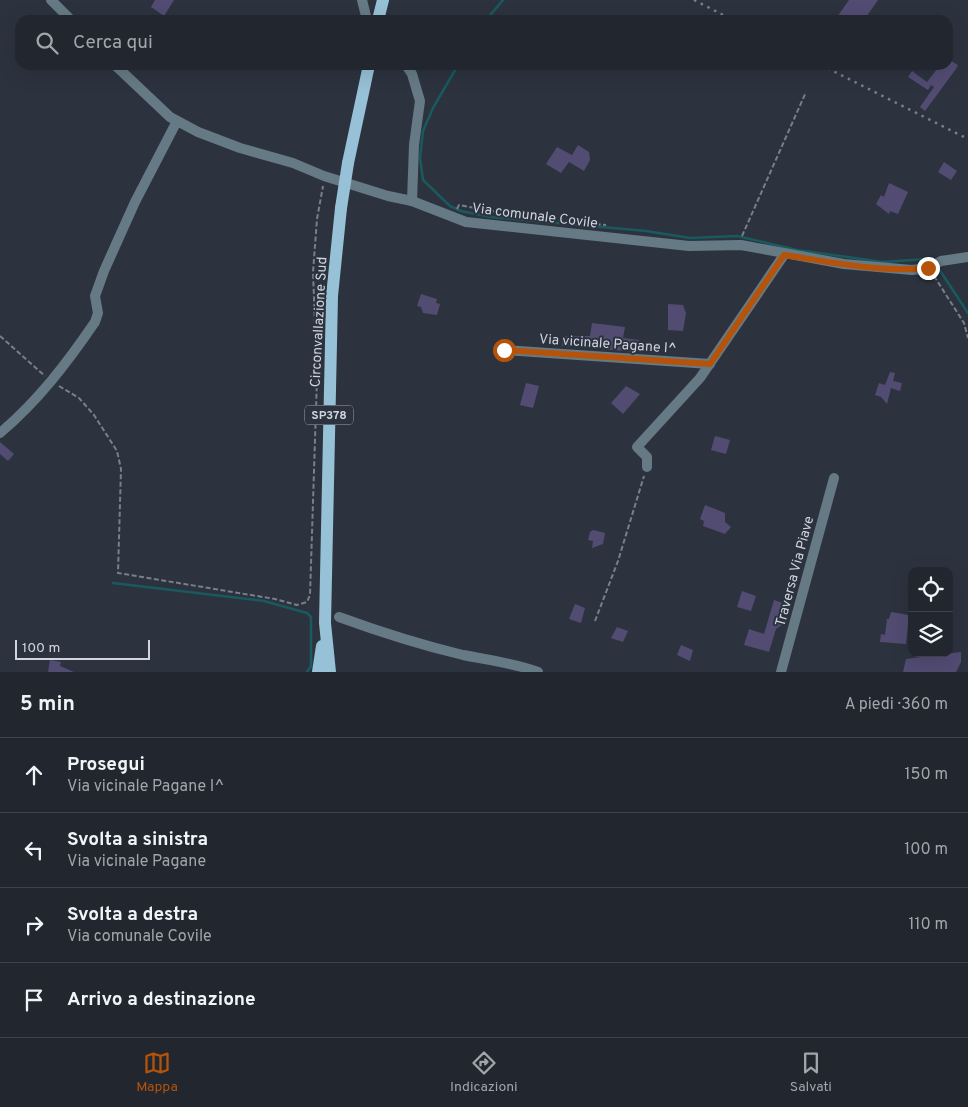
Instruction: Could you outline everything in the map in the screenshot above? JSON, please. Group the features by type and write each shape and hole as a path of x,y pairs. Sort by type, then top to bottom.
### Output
{"main road":[{"path":"379,15 383,0"},
{"name":"Circonvallazione Sud","path":"330,672 325,623 332,296 341,208 348,163 368,70"},
{"name":"SP378","path":"318,672 325,623"}],"street":[{"path":"51,0 66,15"},
{"path":"362,0 366,15"},
{"name":"Via comunale Covile","path":"121,70 170,117 177,121 240,148 293,163 324,176 388,196 412,201 451,217 490,226 689,246 741,245 784,255 844,264 912,270 928,268"},
{"path":"409,70 420,101 413,153 412,201"},
{"path":"0,433 26,411 51,382 73,354 94,322 98,313 95,296 104,271 134,202 177,121"},
{"path":"647,467 647,457 637,447 700,378 784,255"},
{"path":"928,268 941,260 968,257"},
{"name":"Via vicinale Pagane I^","path":"504,350 710,364"},
{"name":"Traversa Via Piave","path":"781,672 834,478"},
{"path":"339,617 393,636 464,655 522,666 538,672"}],"path":[{"path":"743,230 776,162 806,92"},
{"path":"0,336 51,382 79,398 94,415 118,451 122,469 118,573 297,605 307,602 310,595 317,378 313,272 317,219 324,176"},
{"path":"459,205 519,216 606,225"},
{"path":"928,268 964,323 968,338"},
{"path":"595,622 618,561 647,467"}],"building":[{"path":"155,0 174,0 165,15 151,7"},
{"path":"849,0 878,0 868,15 838,15"},
{"path":"953,62 958,65 925,111 920,107 934,87 931,85 928,90 908,77 912,71 927,82 936,70 953,70"},
{"path":"578,145 589,152 590,160 584,171 569,162 561,173 546,164 557,147 572,155"},
{"path":"944,162 957,171 951,180 938,172"},
{"path":"889,183 908,192 898,214 890,211 889,214 876,204 881,195 884,197"},
{"path":"421,294 437,299 436,303 440,304 437,315 423,313 421,307 417,306"},
{"path":"668,304 683,305 686,313 683,331 668,330"},
{"path":"592,323 625,327 623,338 639,340 638,352 562,346 562,336 590,336"},
{"path":"890,372 895,373 893,381 902,383 900,391 891,388 887,404 881,397 875,395 879,383 885,385"},
{"path":"526,383 539,386 533,408 520,405"},
{"path":"626,386 640,394 623,414 611,403"},
{"path":"715,436 730,440 726,454 711,450"},
{"path":"0,442 14,454 8,461 0,454"},
{"path":"705,505 725,513 725,522 731,527 725,534 703,526 704,521 700,519"},
{"path":"593,530 605,533 603,544 592,548 593,541 588,540 590,532"},
{"path":"742,591 756,596 751,611 737,607"},
{"path":"774,600 791,606 786,622 776,629 769,652 744,645 749,629 764,634"},
{"path":"575,604 585,608 581,623 569,619"},
{"path":"891,612 908,615 906,644 880,642 881,634 885,635 887,619 889,619"},
{"path":"617,627 628,631 623,642 611,638"},
{"path":"681,645 693,650 690,661 677,655"},
{"path":"961,652 961,662 956,672 903,672 906,659 953,657 953,653"},
{"path":"50,660 61,662 60,666 74,672 48,672"}],"waterway":[{"path":"490,15 503,0"},
{"path":"455,70 433,108 423,131 420,158 423,180 450,206 461,211 491,217 646,231 690,238 737,236 797,250 883,262 927,259 933,263"},
{"path":"937,266 968,313"},
{"path":"113,583 264,601 307,613 311,617 311,666 307,672"}],"railway":[{"path":"694,0 723,15"},
{"path":"831,70 968,139"}],"route":[{"path":"504,350 710,364 784,255 844,264 912,270 928,268"}]}
